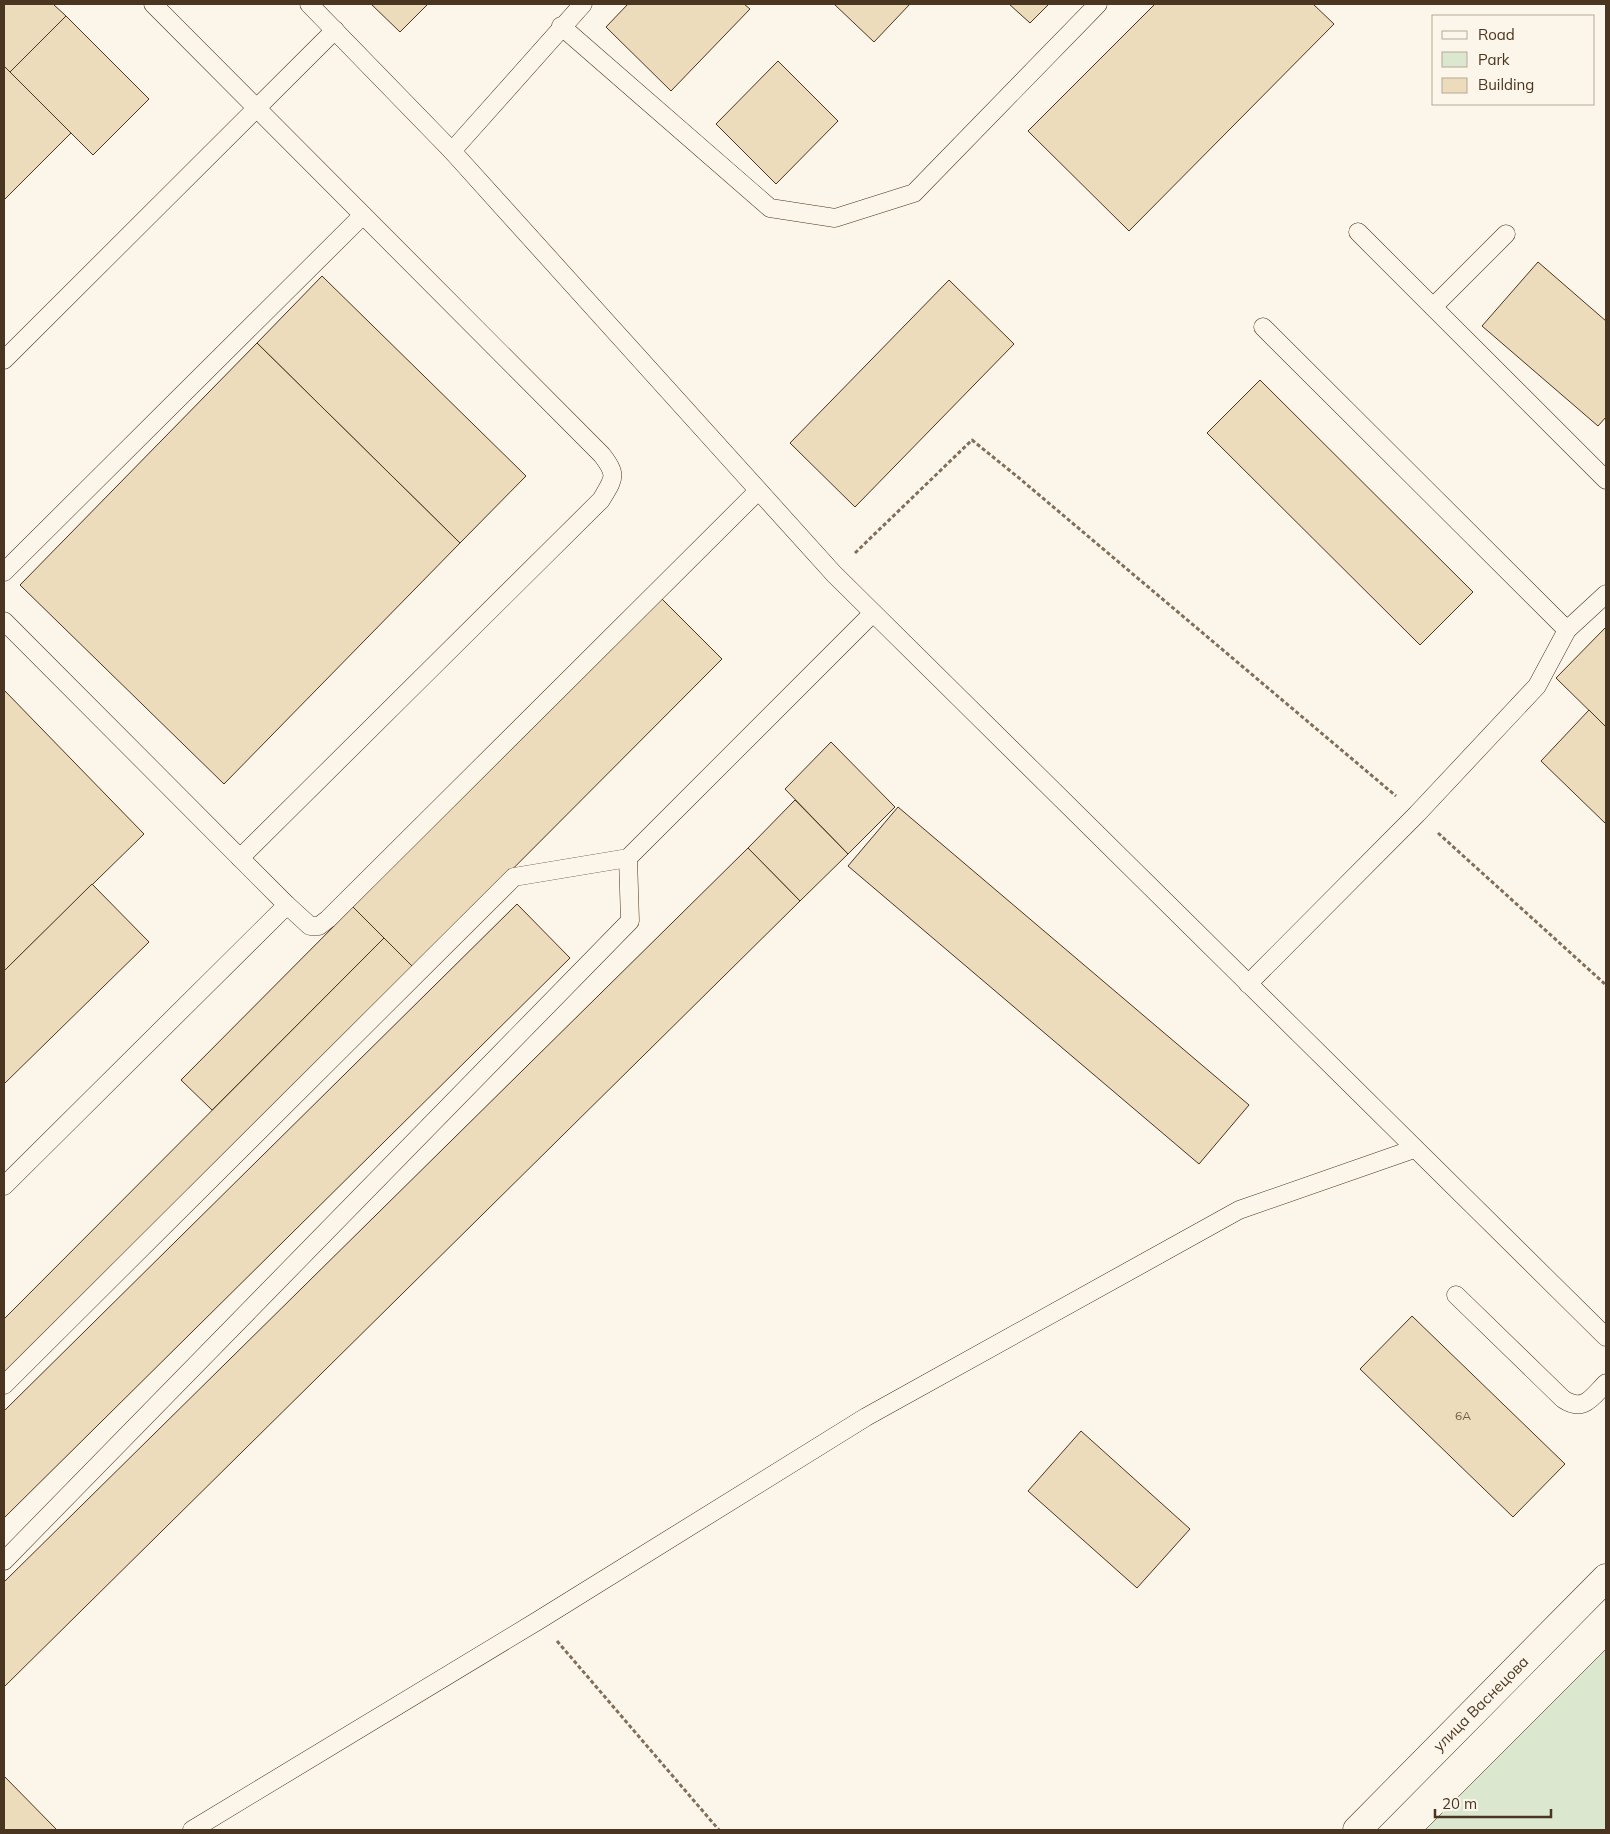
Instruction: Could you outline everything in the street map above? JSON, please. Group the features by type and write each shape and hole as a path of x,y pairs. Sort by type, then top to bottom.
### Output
{"street":[{"name":"улица Васнецова","path":"1357,1830 1606,1578"}],"lane":[{"path":"153,4 602,455 612,468 612,482 601,500 240,858"},
{"path":"309,4 452,151 834,574 1606,1337"},
{"path":"452,151 561,26 583,4"},
{"path":"561,26 770,208 834,218 914,193 1098,4"},
{"path":"4,360 335,30"},
{"path":"4,572 363,215"},
{"path":"1358,232 1606,480"},
{"path":"1433,307 1506,234"},
{"path":"1263,327 1567,630"},
{"path":"4,621 287,905 310,926 319,926 328,920 758,491"},
{"path":"1248,984 1417,814 1537,686 1567,630 1606,594"},
{"path":"4,1385 514,877 628,858 873,613"},
{"path":"4,1561 630,921 628,858"},
{"path":"4,1186 287,905"},
{"path":"192,1830 539,1620 866,1417 1239,1210 1414,1149"},
{"path":"1456,1296 1563,1399 1571,1404 1582,1405 1591,1399 1606,1383"}],"path":[{"path":"834,574 972,440 1417,814 1606,985"},
{"path":"539,1620 719,1830"}],"green space":[{"path":"1606,1649 1606,1830 1425,1830"}],"building":[{"path":"4,4 53,4 66,16 10,72 4,66"},
{"path":"371,4 428,4 400,32"},
{"path":"628,4 744,4 750,9 671,91 606,27"},
{"path":"834,4 910,4 874,42"},
{"path":"1009,4 1049,4 1030,23"},
{"path":"1155,4 1313,4 1334,24 1129,231 1028,131"},
{"path":"66,16 149,99 93,155 10,72"},
{"path":"778,61 838,121 776,184 716,124"},
{"path":"4,66 71,133 4,200"},
{"path":"1538,262 1606,321 1606,417 1598,426 1482,326"},
{"path":"322,276 526,476 460,543 257,343"},
{"path":"949,280 1014,344 855,507 790,443"},
{"path":"257,343 460,543 224,784 20,585"},
{"path":"1260,380 1473,592 1420,645 1207,433"},
{"path":"661,598 722,659 414,968 353,907"},
{"path":"1606,627 1606,727 1556,678"},
{"path":"4,690 144,834 4,971"},
{"path":"1589,710 1606,727 1606,824 1541,761"},
{"path":"831,742 895,807 848,854 785,789"},
{"path":"795,800 848,854 800,901 748,848"},
{"path":"898,807 1249,1105 1199,1164 848,866"},
{"path":"748,848 800,901 4,1687 4,1582"},
{"path":"92,884 149,942 4,1084 4,971"},
{"path":"517,904 570,958 4,1518 4,1411"},
{"path":"353,907 384,938 212,1110 181,1080"},
{"path":"384,938 414,968 4,1380 4,1319"},
{"path":"1412,1316 1565,1464 1513,1517 1360,1369"},
{"path":"1081,1431 1190,1529 1137,1588 1028,1491"},
{"path":"4,1776 57,1830 4,1830"}]}
